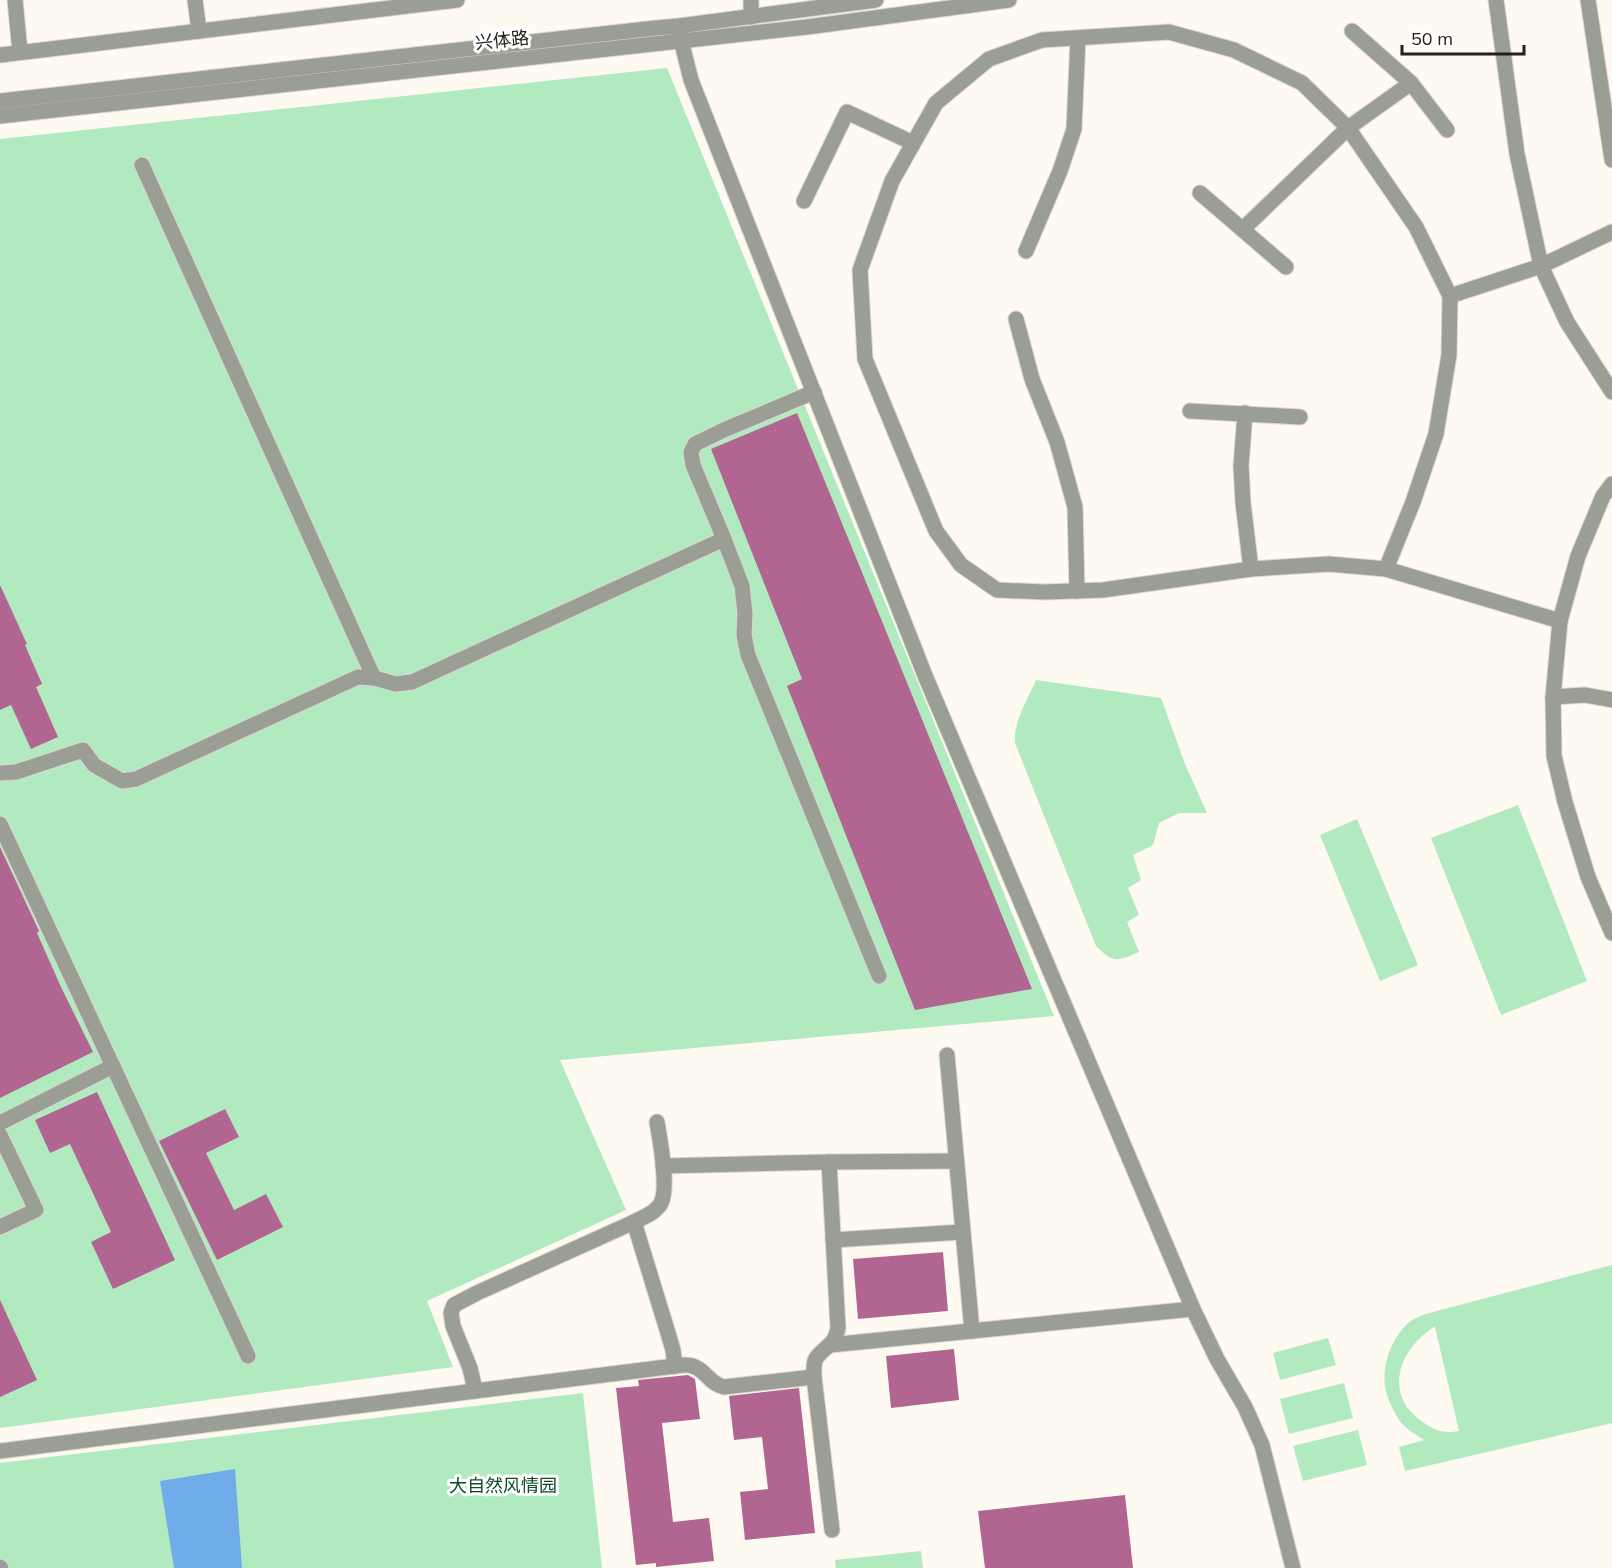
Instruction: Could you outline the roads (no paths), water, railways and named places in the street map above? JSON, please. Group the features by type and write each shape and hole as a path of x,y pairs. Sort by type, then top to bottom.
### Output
{"street":[{"path":"15,0 20,52"},
{"path":"195,0 199,31"},
{"path":"0,55 457,0"},
{"path":"751,0 751,17"},
{"name":"兴体路","path":"0,101 656,28 680,33 826,3 876,0"},
{"name":"兴体路","path":"0,116 680,33 807,27 1009,0"},
{"path":"1496,0 1517,154 1541,266 1567,322 1612,392"},
{"path":"1588,0 1612,160"},
{"path":"1352,31 1411,83 1447,130"},
{"path":"1386,569 1413,502 1436,434 1449,356 1450,296 1416,226 1348,128 1302,83 1234,50 1169,32 1042,40 989,58 936,102 892,182 860,270 865,359 936,531 961,565 998,590 1044,592 1103,590 1251,569 1329,564 1386,569 1560,621"},
{"path":"680,33 691,80 926,678 1193,1309 1217,1359 1245,1407 1262,1445 1293,1568"},
{"path":"1026,251 1060,171 1074,129 1078,38"},
{"path":"1243,229 1348,128 1411,83"},
{"path":"804,201 847,112 913,143"},
{"path":"142,165 374,678"},
{"path":"1200,193 1286,267"},
{"path":"1450,296 1541,266 1612,232"},
{"path":"1016,319 1032,379 1057,442 1075,507 1077,591"},
{"path":"813,392 705,439 695,444 691,452 693,465 742,586 745,613 744,634 748,655 879,976"},
{"path":"1190,411 1300,417"},
{"path":"1245,413 1241,466 1251,569"},
{"path":"1612,484 1603,496 1578,556 1560,621 1553,697 1554,756 1565,802 1588,877 1612,933"},
{"path":"0,773 15,772 82,750 94,765 122,781 136,779 358,677 374,678 396,684 412,682 724,539"},
{"path":"1553,697 1585,695 1612,700"},
{"path":"0,824 249,1356"},
{"path":"947,1055 972,1331"},
{"path":"0,1123 113,1066"},
{"path":"475,1390 470,1368 453,1326 451,1313 454,1305 634,1222 655,1210 662,1202 665,1185 657,1122"},
{"path":"0,1135 36,1210 0,1227"},
{"path":"663,1167 956,1161"},
{"path":"829,1162 838,1328 835,1339 817,1358 814,1377 832,1530"},
{"path":"634,1222 673,1350 675,1366"},
{"path":"833,1240 962,1232"},
{"path":"830,1345 1193,1309"},
{"path":"0,1451 675,1366 690,1365 698,1368 716,1385 724,1387 814,1377"}],"water":[{"path":"235,1469 242,1568 174,1568 160,1481"}],"park label":[{"name":"大自然风情园","path":"503,1485"}]}
